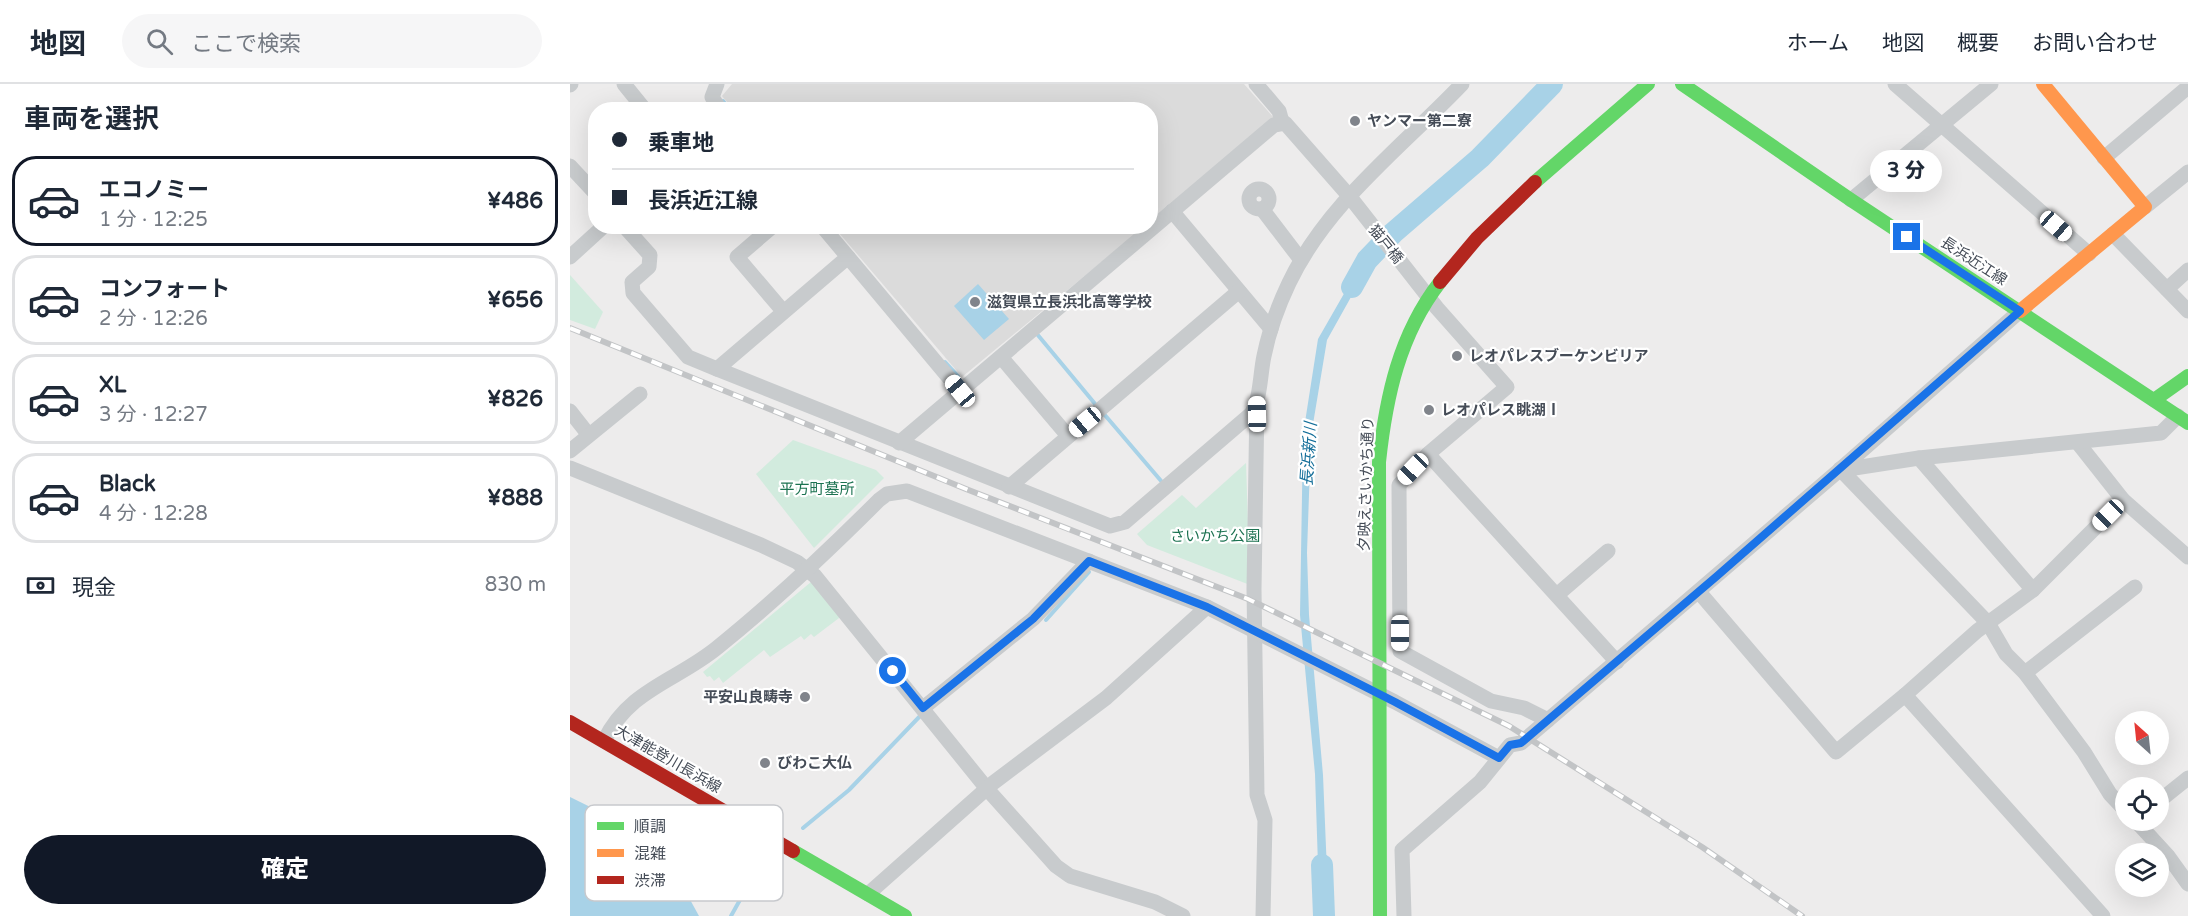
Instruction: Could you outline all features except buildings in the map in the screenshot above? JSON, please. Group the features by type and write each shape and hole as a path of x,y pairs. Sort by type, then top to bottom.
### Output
{"street":[{"path":"624,84 638,102"},
{"name":"猫戸橋","path":"1256,84 1279,111 1282,122 1290,126 1353,201 1417,283 1507,387 1428,454"},
{"path":"1263,916 1265,820 1257,795 1254,589 1257,399 1262,362 1271,329 1301,260 1324,227 1353,201 1462,84"},
{"name":"夕映えさいかち通り","path":"1380,916 1379,479 1385,406 1404,345 1429,297 1480,237 1527,190 1647,84"},
{"name":"長浜近江線","path":"1682,84 1851,200 2183,420"},
{"path":"1895,84 2089,254"},
{"path":"1851,200 1991,84"},
{"path":"2047,85 2145,207"},
{"path":"711,87 717,102"},
{"path":"2104,158 2188,87"},
{"path":"1158,223 1274,124 1282,122"},
{"path":"570,166 588,185"},
{"path":"1404,916 1402,850 1480,782 1510,745 1521,743 1617,662 2020,311 2188,172"},
{"path":"1262,209 1301,260"},
{"path":"1172,211 1271,329"},
{"path":"570,257 595,234"},
{"path":"631,234 650,255 649,267 632,282 633,293 688,357 1110,526 1119,525 1248,416 1257,399"},
{"path":"764,234 737,257 783,311"},
{"path":"829,234 960,391"},
{"path":"899,442 1145,234"},
{"path":"2113,234 2188,311"},
{"path":"717,369 848,257"},
{"path":"2167,288 2188,270"},
{"path":"1009,487 1239,291"},
{"path":"1001,357 1068,436"},
{"path":"2154,400 2188,376"},
{"path":"570,451 588,434 640,394"},
{"path":"570,411 588,434"},
{"path":"1841,468 2161,433 2183,420"},
{"path":"2078,443 2123,500 2188,557"},
{"path":"1548,720 1524,708 1491,701 1400,651 1398,484 1428,454 1558,594 1617,662"},
{"path":"1919,458 2033,590"},
{"path":"570,468 761,545 809,571 834,596 988,790 1039,849 1070,876 1155,902 1183,916"},
{"path":"1841,468 1988,623 2006,654 2025,673 2084,752 2115,799"},
{"path":"604,741 615,720 632,701 708,656 809,571 879,500 897,491 917,493 1207,607 1395,702 1499,758"},
{"path":"1699,592 1836,752 1988,623 2033,590 2123,500"},
{"path":"1558,594 1608,551"},
{"path":"923,708 1033,619 1089,561"},
{"path":"2025,673 2135,586"},
{"path":"868,894 1035,749 1106,698 1207,607"},
{"path":"1905,695 2103,916"},
{"name":"大津能登川長浜線","path":"570,722 714,805"},
{"path":"2169,793 2188,778"},
{"path":"2145,831 2168,856 2188,884"},
{"name":"大津能登川長浜線","path":"783,845 905,916"}],"shaded area":[{"path":"732,84 1244,84 1274,118 1158,215 1158,102 727,102 722,96"},
{"name":"滋賀県立長浜北高等学校","path":"840,234 1136,234 962,377"}],"green space":[{"path":"570,275 603,312 595,329 570,320"},
{"name":"平方町墓所","path":"793,440 876,470 884,478 814,548 756,474"},
{"name":"さいかち公園","path":"1246,463 1250,585 1147,545 1137,534 1182,495 1196,508"},
{"path":"811,582 843,615 814,637 811,634 804,640 801,636 770,657 764,650 723,683 719,677 714,681 710,676 707,677 703,672"}],"water":[{"path":"1365,257 1370,263 1327,340 1311,436 1307,553 1309,615 1323,775 1328,896 1319,896 1315,774 1300,615 1303,435 1318,339"},
{"path":"978,284 1009,319 984,340 954,306"},
{"path":"570,797 586,805 585,901 691,901 699,916 570,916"}],"waterway":[{"name":"長浜新川","path":"1352,287 1367,260 1393,233 1480,158 1552,84"},
{"path":"1037,334 1096,405"},
{"path":"945,362 958,376"},
{"path":"1104,414 1162,482"},
{"path":"1046,620 1089,572"},
{"path":"803,828 849,790 922,714"},
{"name":"長浜新川","path":"1322,865 1324,916"},
{"path":"731,916 739,901"}],"railway":[{"path":"570,328 966,489 1248,599 1509,726 1702,847 1802,916"}],"traffic: fast":[{"path":"1535,182 1648,84"},
{"path":"1682,84 1851,200 2188,423"},
{"path":"1380,916 1379,462 1386,414 1397,368 1414,323 1440,282"},
{"path":"2154,400 2188,376"},
{"path":"793,851 905,916"}],"traffic: slow":[{"path":"2020,311 2145,207 2043,84"}],"traffic: jam":[{"path":"1440,282 1477,238 1535,182"},
{"path":"570,722 713,805"},
{"path":"783,845 793,851"}],"place":[{"name":"ヤンマー第二寮","path":"1355,121"},
{"name":"滋賀県立長浜北高等学校","path":"975,302"},
{"name":"レオパレスブーケンビリア","path":"1457,356"},
{"name":"レオパレス眺湖Ⅰ","path":"1429,410"},
{"name":"平安山良畴寺","path":"805,697"},
{"name":"びわこ大仏","path":"765,763"}],"route":[{"path":"893,671 923,708 969,674 1033,619 1089,561 1207,607 1395,702 1499,758 1510,745 1521,743 1699,592 2020,311 1907,237"}]}
